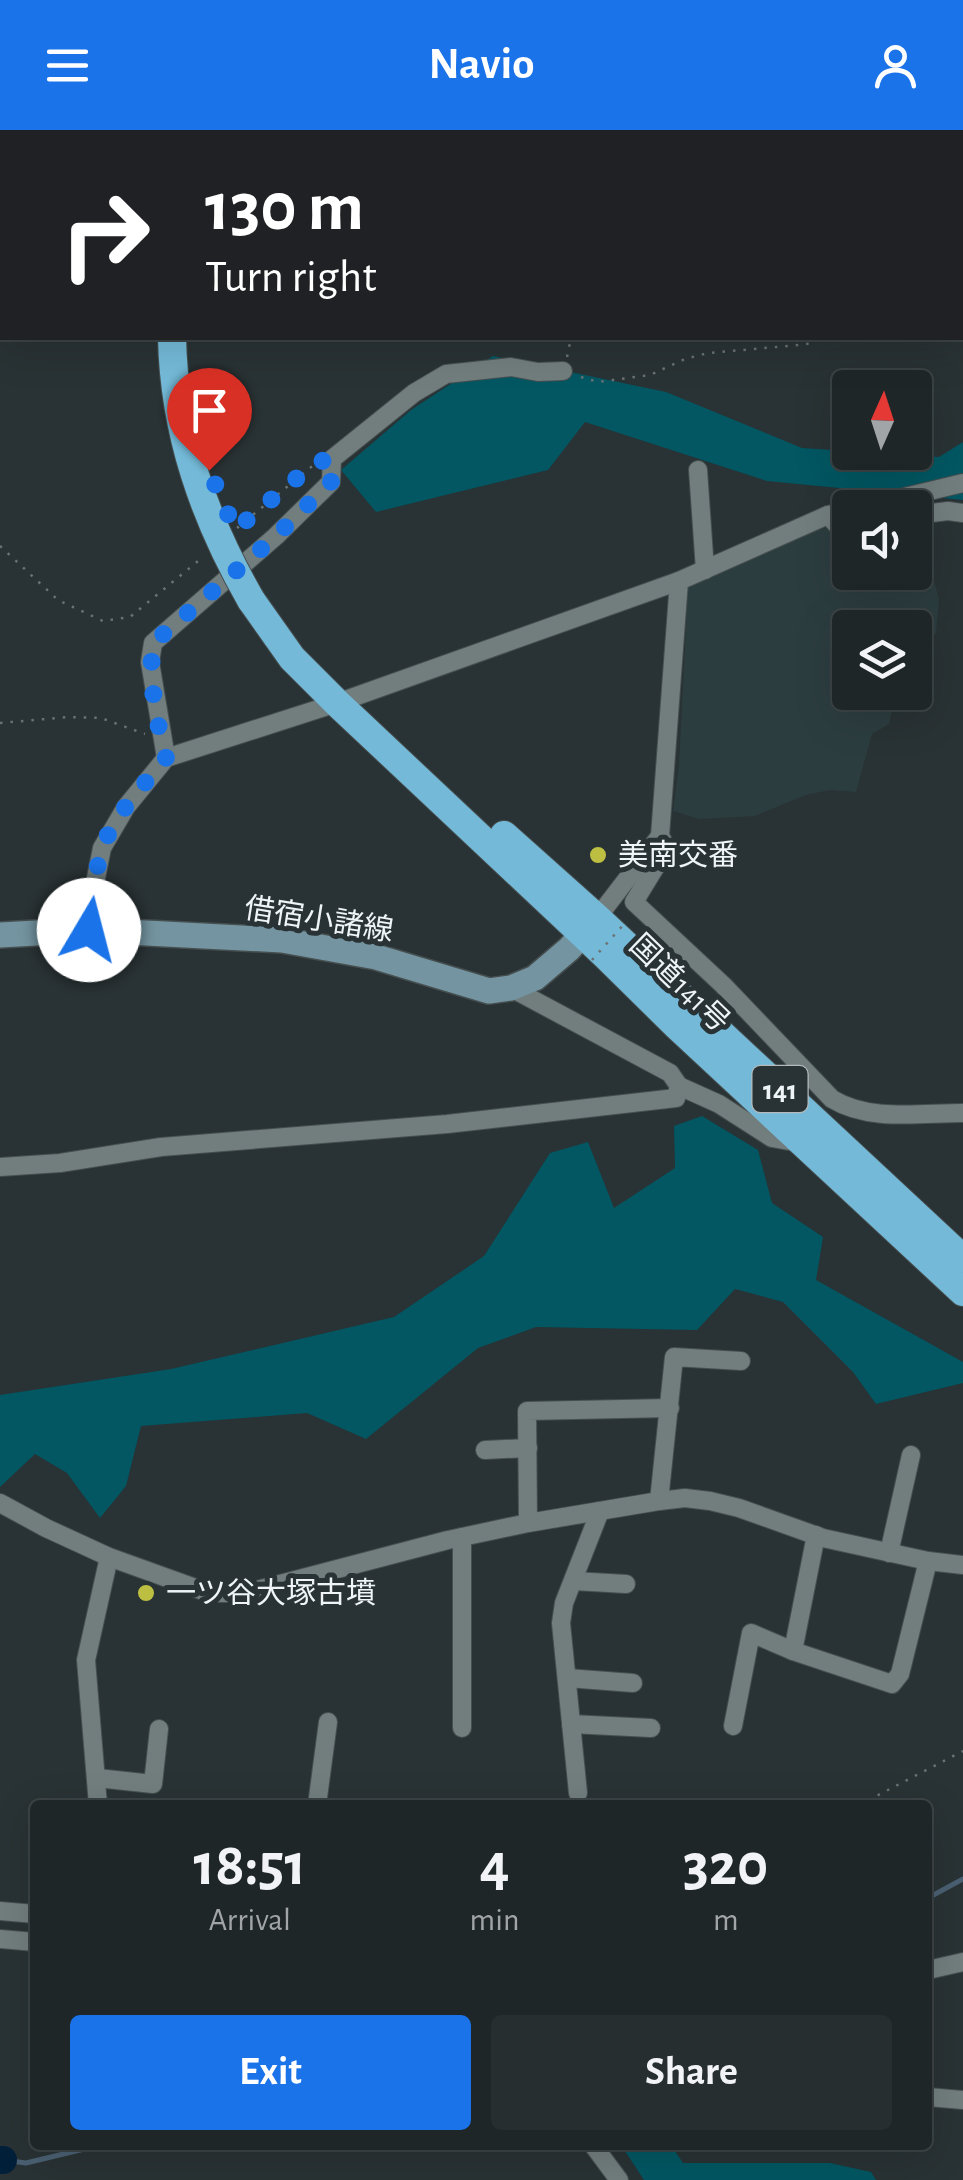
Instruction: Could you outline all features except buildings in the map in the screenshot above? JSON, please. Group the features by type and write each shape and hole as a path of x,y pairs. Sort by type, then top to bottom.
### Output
{"highway":[{"name":"国道141号","path":"172,340 175,391 191,468 206,510 226,558 292,658 345,711 386,733 471,804 803,1144 963,1292"},
{"name":"国道141号","path":"599,934 963,1259"}],"main road":[{"name":"借宿小諸線","path":"0,934 89,930 282,940 376,957 488,991 511,988"},
{"path":"511,988 536,978 569,949 599,934"}],"street":[{"path":"89,930 102,848 164,749 150,662 153,643 276,536 331,482 332,459 414,393 446,374 511,367 538,372 563,370"},
{"path":"698,470 705,570"},
{"path":"932,491 963,483"},
{"path":"932,513 963,513"},
{"path":"164,749 345,711 680,581 832,514"},
{"path":"828,515 832,519"},
{"path":"599,934 660,836 680,581"},
{"path":"660,836 667,848 634,902 723,985 832,1099 848,1109 864,1112 963,1113"},
{"path":"511,988 670,1073 679,1086 719,1104 772,1138 803,1144"},
{"path":"0,1167 60,1163 161,1147 447,1124 676,1098 679,1086"},
{"path":"658,1501 674,1357 740,1361"},
{"path":"528,1524 528,1411 670,1408"},
{"path":"485,1450 528,1448"},
{"path":"889,1553 911,1456"},
{"path":"0,1502 109,1557 208,1593 246,1593 462,1538 685,1498 739,1508 816,1535 889,1553 963,1565"},
{"path":"578,1794 561,1623 564,1603 600,1511"},
{"path":"793,1651 816,1535"},
{"path":"462,1538 462,1728"},
{"path":"98,1800 86,1660 109,1557"},
{"path":"733,1726 750,1634 892,1684 900,1674 928,1561"},
{"path":"574,1581 626,1584"},
{"path":"567,1678 633,1683"},
{"path":"318,1800 328,1722"},
{"path":"571,1724 651,1728"},
{"path":"96,1778 153,1784 159,1729"},
{"path":"0,1912 30,1914"},
{"path":"0,1939 30,1942"},
{"path":"932,1969 963,1962"},
{"path":"932,2097 963,2100"},
{"path":"598,2150 620,2180"}],"path":[{"path":"571,340 563,370 598,382 650,375 708,353 799,345 814,340"},
{"path":"235,530 316,462 332,459"},
{"path":"0,546 58,600 103,620 130,617 205,555"},
{"path":"0,723 101,718 164,749"},
{"path":"869,1800 963,1752"}],"shaded area":[{"path":"493,356 666,392 802,448 832,450 832,470 932,470 932,457 939,457 963,442 963,500 932,497 932,490 860,490 767,481 585,422 548,470 376,512 341,470 411,410"},
{"path":"825,528 832,532 832,590 932,590 933,577 939,599 936,633 932,637 932,610 832,610 832,710 892,710 889,724 872,734 856,792 830,790 806,795 755,816 699,819 673,811 688,587 808,531"},
{"path":"702,1116 758,1150 772,1203 823,1237 816,1280 963,1362 963,1383 876,1404 853,1372 783,1302 735,1289 697,1330 536,1327 478,1348 366,1439 307,1413 141,1426 126,1486 100,1518 67,1473 35,1454 0,1487 0,1395 171,1369 394,1317 484,1256 550,1153 588,1142 614,1208 675,1168 674,1126"},
{"path":"624,2150 674,2150 683,2163 830,2163 871,2172 876,2180 644,2180"}],"waterway":[{"path":"932,1896 963,1879"},
{"path":"3,2160 26,2163 80,2150"}],"place":[{"name":"美南交番","path":"598,855"},
{"name":"一ツ谷大塚古墳","path":"146,1593"}],"route":[{"path":"89,930 102,848 126,808 166,758 150,662 153,643 276,536 331,482 332,459 316,462 235,530 209,470"}]}
